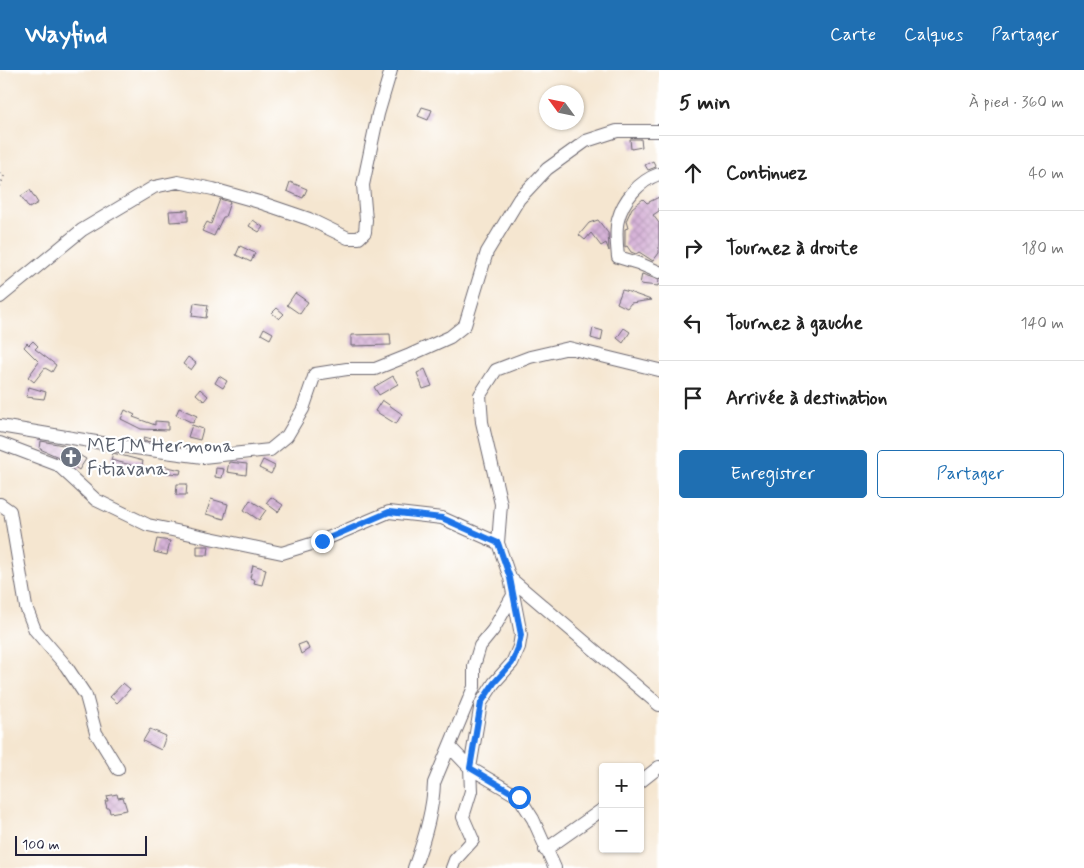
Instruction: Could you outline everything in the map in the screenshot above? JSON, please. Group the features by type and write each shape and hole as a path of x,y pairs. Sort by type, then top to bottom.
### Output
{"street":[{"path":"0,297 82,230 154,187 178,182 259,202 309,219 348,238 359,238 365,232 366,220 363,185 367,163 391,70"},
{"path":"0,426 120,446 203,457 270,450 287,436 303,409 315,374 347,369 375,369 450,337 465,325 487,252 519,199 547,169 586,141 617,131 659,130"},
{"path":"659,174 652,176 631,193 617,221 617,230 618,257 638,262 659,272"},
{"path":"452,868 455,860 473,840 463,817 471,791 470,768 481,703 494,683 512,663 521,635 512,597 510,578 498,543 501,504 482,422 480,394 496,370 530,356 569,348 659,370"},
{"path":"0,443 58,465 96,500 148,525 274,552 282,553 322,541 389,512 442,518 498,543"},
{"path":"0,504 10,510 26,607 35,630 66,666 86,696 96,733 118,769"},
{"path":"510,578 659,705"},
{"path":"414,868 423,846 434,797 434,783 474,687 474,666 480,646 493,630 512,597"},
{"path":"450,747 470,768 519,797 533,819 545,850 555,868"},
{"path":"644,779 659,767"},
{"path":"545,850 599,812"}],"path":[{"path":"0,173 4,176 0,186"}],"building":[{"path":"422,107 432,110 428,120 418,116"},
{"path":"630,139 641,139 642,147 631,149"},
{"path":"653,161 656,167 648,170 645,165"},
{"path":"290,182 307,189 303,198 287,191"},
{"path":"30,190 38,203 29,208 21,196"},
{"path":"659,197 659,211 653,215 659,223 659,253 653,261 639,252 636,254 631,252 627,246 625,247 625,229 628,228 626,221 632,208 643,199 647,203"},
{"path":"220,199 230,202 225,217 223,217 214,236 202,231 207,222 211,224"},
{"path":"188,210 188,221 170,222 169,211"},
{"path":"253,220 263,227 259,232 249,226"},
{"path":"598,220 608,233 609,251 606,243 601,246 591,233 585,240 579,235 589,223"},
{"path":"240,246 255,253 251,262 236,255"},
{"path":"642,274 659,280 658,286 640,284"},
{"path":"622,290 651,300 631,303 627,308 617,303"},
{"path":"295,293 308,302 300,314 287,305"},
{"path":"194,303 208,305 206,318 192,316"},
{"path":"277,308 284,314 279,319 272,313"},
{"path":"264,328 273,333 270,339 261,334"},
{"path":"593,328 603,331 601,341 591,338"},
{"path":"624,328 630,332 623,343 617,338"},
{"path":"390,334 391,345 351,346 351,335"},
{"path":"33,341 38,346 35,349 56,365 52,372 45,368 34,382 28,377 39,362 24,347 27,343 29,345"},
{"path":"188,357 196,363 191,370 183,364"},
{"path":"425,369 432,386 423,389 417,373"},
{"path":"219,376 227,381 223,388 215,383"},
{"path":"393,376 398,384 379,395 374,387"},
{"path":"29,387 46,392 44,399 26,397"},
{"path":"200,389 208,396 204,401 196,394"},
{"path":"382,400 402,414 396,424 375,411"},
{"path":"179,408 197,416 193,423 176,415"},
{"path":"125,410 135,415 133,417 155,425 155,421 168,422 168,430 141,429 121,419"},
{"path":"192,425 203,429 200,440 188,437"},
{"path":"144,437 163,442 163,443 143,441"},
{"name":"METM Hermona Fitiavana","path":"41,441 63,445 86,459 79,470 61,458 40,449"},
{"path":"113,453 143,461 141,470 130,468 131,465 111,460"},
{"path":"263,460 275,466 271,474 259,468"},
{"path":"229,462 247,464 246,475 227,472"},
{"path":"159,465 181,470 180,474 158,472"},
{"path":"216,468 224,469 222,478 215,477"},
{"path":"177,484 187,484 186,495 176,495"},
{"path":"271,497 283,505 278,512 266,503"},
{"path":"211,499 228,504 224,519 206,514"},
{"path":"250,500 266,510 259,520 244,510"},
{"path":"157,539 170,541 167,555 154,552"},
{"path":"197,546 209,546 208,555 197,555"},
{"path":"253,565 266,569 262,585 254,583 255,580 250,578"},
{"path":"306,642 309,649 301,654 298,645"},
{"path":"123,683 130,689 117,703 110,697"},
{"path":"150,729 166,736 161,750 143,741"},
{"path":"117,794 118,798 123,797 127,810 110,813 105,801 108,801 107,796"}],"place":[{"name":"METM Hermona Fitiavana","path":"71,457"}],"route":[{"path":"322,541 389,512 442,518 498,543 510,578 512,597 521,635 512,663 494,683 481,703 474,733 470,768 519,797"}]}
